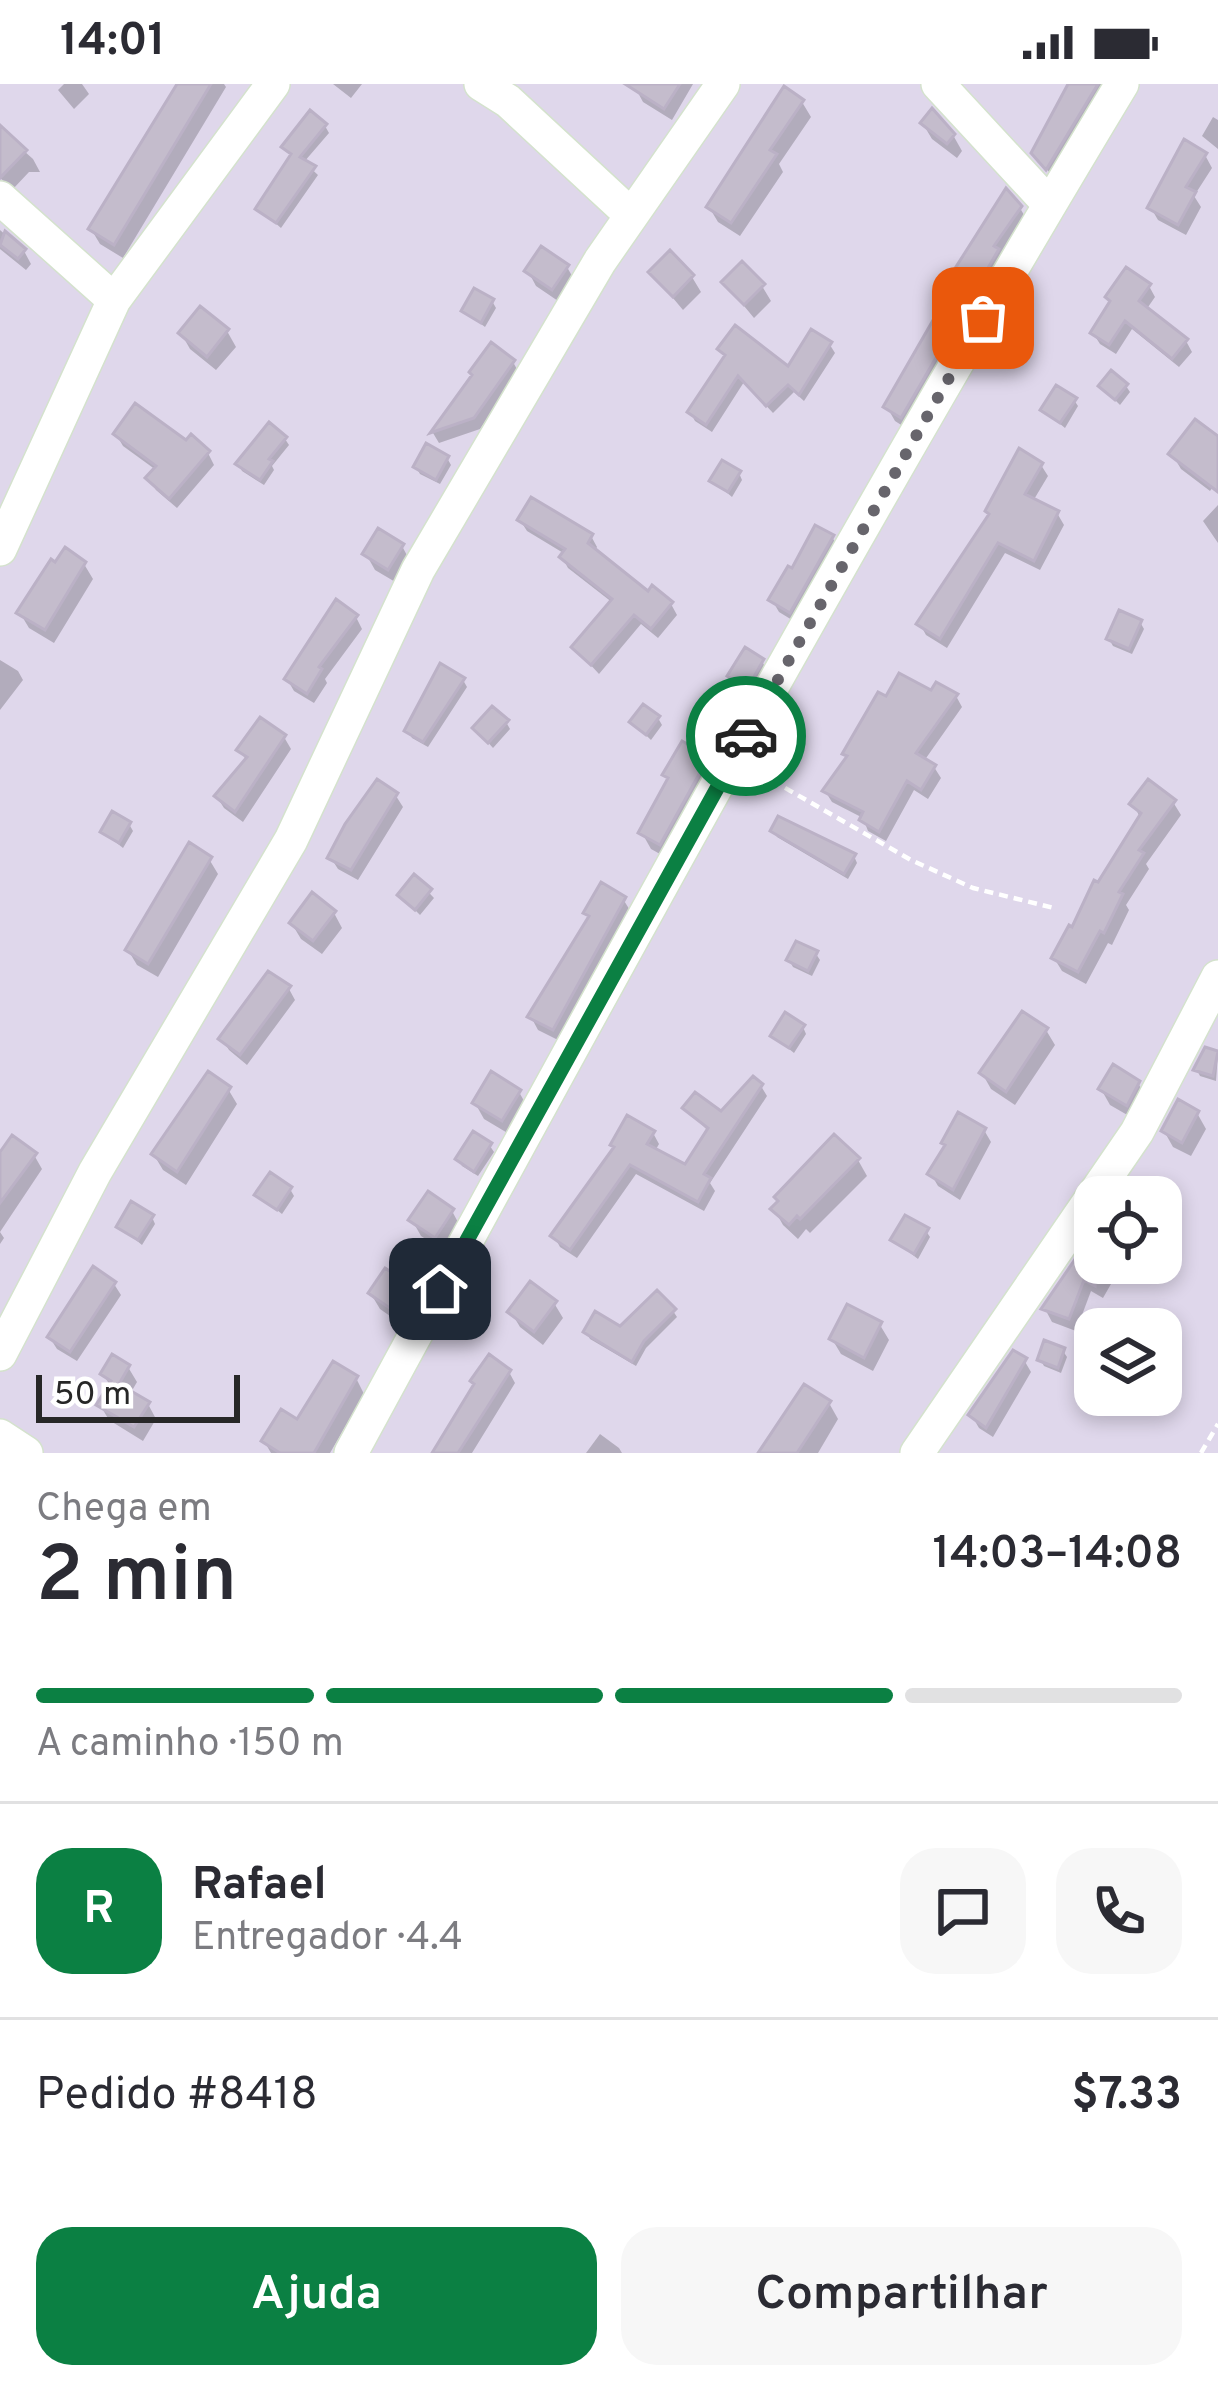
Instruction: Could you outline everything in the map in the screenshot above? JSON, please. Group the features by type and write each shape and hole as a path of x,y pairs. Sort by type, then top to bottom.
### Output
{"street":[{"path":"0,549 114,300 273,84"},
{"path":"481,84 508,101 632,215"},
{"path":"0,1354 95,1172 291,840 418,569 632,215 723,84"},
{"path":"938,84 1049,204"},
{"path":"351,1453 596,1002 1121,84"},
{"path":"0,198 114,300"},
{"path":"917,1453 1137,1132 1218,977"},
{"path":"0,1436 26,1453"}],"path":[{"path":"734,758 911,860 973,888 1054,908"},
{"path":"1202,1453 1218,1424"}],"building":[{"path":"177,84 211,84 114,245 88,229"},
{"path":"625,84 680,84 664,109"},
{"path":"1068,84 1098,84 1046,170 1031,153"},
{"path":"784,86 804,100 770,150 777,154 731,223 706,207"},
{"path":"932,108 955,134 947,144 920,123"},
{"path":"310,110 327,124 300,157 316,166 276,223 255,209 291,154 281,147"},
{"path":"0,125 27,150 0,178"},
{"path":"1184,139 1207,153 1186,187 1196,192 1178,225 1147,208"},
{"path":"1006,188 1022,206 994,246 999,249 901,418 883,407 936,315 958,272 954,270"},
{"path":"5,231 26,249 18,259 0,245"},
{"path":"541,246 569,265 552,290 524,271"},
{"path":"670,250 694,275 673,297 648,272"},
{"path":"742,261 765,284 744,305 721,282"},
{"path":"1126,267 1151,284 1139,301 1188,339 1172,359 1125,321 1109,345 1090,333 1110,301 1105,297"},
{"path":"474,288 494,299 481,323 461,311"},
{"path":"200,306 229,329 207,357 178,333"},
{"path":"735,325 788,366 811,329 832,342 799,395 788,385 766,406 738,376 706,425 687,412 725,355 717,349"},
{"path":"491,342 515,360 474,418 430,433 472,375 469,372"},
{"path":"1111,370 1128,384 1115,400 1098,386"},
{"path":"1056,385 1077,398 1060,423 1040,410"},
{"path":"135,403 186,440 191,434 210,451 169,499 145,478 156,466 113,434"},
{"path":"1195,419 1218,436 1218,492 1168,454"},
{"path":"269,422 287,437 260,480 235,464"},
{"path":"426,443 449,456 436,480 413,467"},
{"path":"1019,448 1043,463 1025,494 1059,511 1034,561 998,543 940,639 916,624 989,514 985,511"},
{"path":"722,460 741,471 728,492 709,481"},
{"path":"531,497 593,534 588,543 648,591 652,585 673,602 651,629 634,615 591,665 571,647 612,599 559,557 565,549 517,520"},
{"path":"815,525 834,535 790,613 768,600"},
{"path":"378,528 404,544 388,570 362,554"},
{"path":"65,547 86,562 45,630 16,613 51,559 55,562"},
{"path":"336,599 358,615 319,667 307,694 284,679"},
{"path":"1119,610 1142,620 1129,649 1106,639"},
{"path":"745,647 764,659 747,689 727,676"},
{"path":"440,663 465,678 423,742 404,731"},
{"path":"899,673 931,690 936,682 958,694 916,753 936,765 921,790 907,781 879,832 859,820 863,812 822,791 847,756 842,754 878,692 886,696"},
{"path":"643,704 660,716 646,735 629,722"},
{"path":"492,706 509,720 488,743 472,728"},
{"path":"260,717 286,735 235,812 214,796 247,757 236,750"},
{"path":"682,741 709,756 660,845 638,833"},
{"path":"377,779 398,793 351,870 327,858"},
{"path":"1148,779 1176,800 1139,850 1144,853 1119,892 1123,894 1104,933 1100,931 1078,972 1051,958 1094,880 1098,882 1141,813 1129,804"},
{"path":"112,811 131,822 119,843 100,832"},
{"path":"778,816 856,854 844,874 770,831"},
{"path":"189,842 212,857 148,964 125,950"},
{"path":"414,874 432,889 415,910 397,895"},
{"path":"601,882 626,897 553,1030 527,1017 589,916 583,913"},
{"path":"312,892 336,911 313,941 289,923"},
{"path":"796,941 818,951 808,971 786,960"},
{"path":"268,971 291,986 240,1055 218,1039"},
{"path":"1022,1011 1048,1028 1006,1092 979,1073"},
{"path":"785,1012 805,1025 789,1048 770,1036"},
{"path":"1205,1047 1218,1051 1213,1076 1193,1070"},
{"path":"1113,1064 1140,1081 1127,1106 1098,1089"},
{"path":"208,1071 231,1087 177,1172 151,1154"},
{"path":"491,1071 521,1090 502,1121 472,1103"},
{"path":"753,1076 763,1084 704,1174 711,1178 698,1202 630,1165 570,1250 550,1236 614,1147 610,1145 627,1115 655,1131 647,1144 685,1164 708,1128 682,1108 695,1092 721,1111"},
{"path":"1178,1099 1199,1111 1182,1143 1161,1131"},
{"path":"958,1112 986,1128 953,1190 927,1174"},
{"path":"473,1131 492,1143 474,1172 455,1159"},
{"path":"834,1134 860,1158 789,1225 770,1209 778,1201 774,1197"},
{"path":"12,1135 37,1153 0,1203 0,1152"},
{"path":"270,1172 292,1187 277,1210 254,1195"},
{"path":"428,1191 454,1209 435,1238 408,1220"},
{"path":"131,1201 154,1215 138,1240 116,1227"},
{"path":"905,1215 929,1228 914,1254 890,1240"},
{"path":"1074,1261 1074,1284 1082,1284 1069,1319 1041,1309"},
{"path":"93,1266 116,1282 70,1352 47,1337"},
{"path":"385,1268 408,1283 391,1309 368,1293"},
{"path":"530,1281 557,1301 534,1332 507,1312"},
{"path":"657,1290 676,1309 644,1341 632,1362 583,1332 595,1311 620,1326"},
{"path":"847,1304 882,1322 864,1358 829,1339"},
{"path":"1044,1340 1065,1348 1058,1368 1037,1360"},
{"path":"1013,1350 1027,1358 986,1428 968,1415"},
{"path":"112,1354 130,1365 119,1384 150,1402 134,1427 96,1405 111,1381 100,1374"},
{"path":"489,1354 511,1370 458,1453 432,1453 474,1384 470,1381"},
{"path":"333,1361 358,1376 314,1453 280,1453 261,1441 281,1409 297,1419"},
{"path":"804,1384 831,1401 797,1453 758,1453"}],"way so far":[{"path":"746,736 983,318"}],"route":[{"path":"440,1289 746,736"}]}
